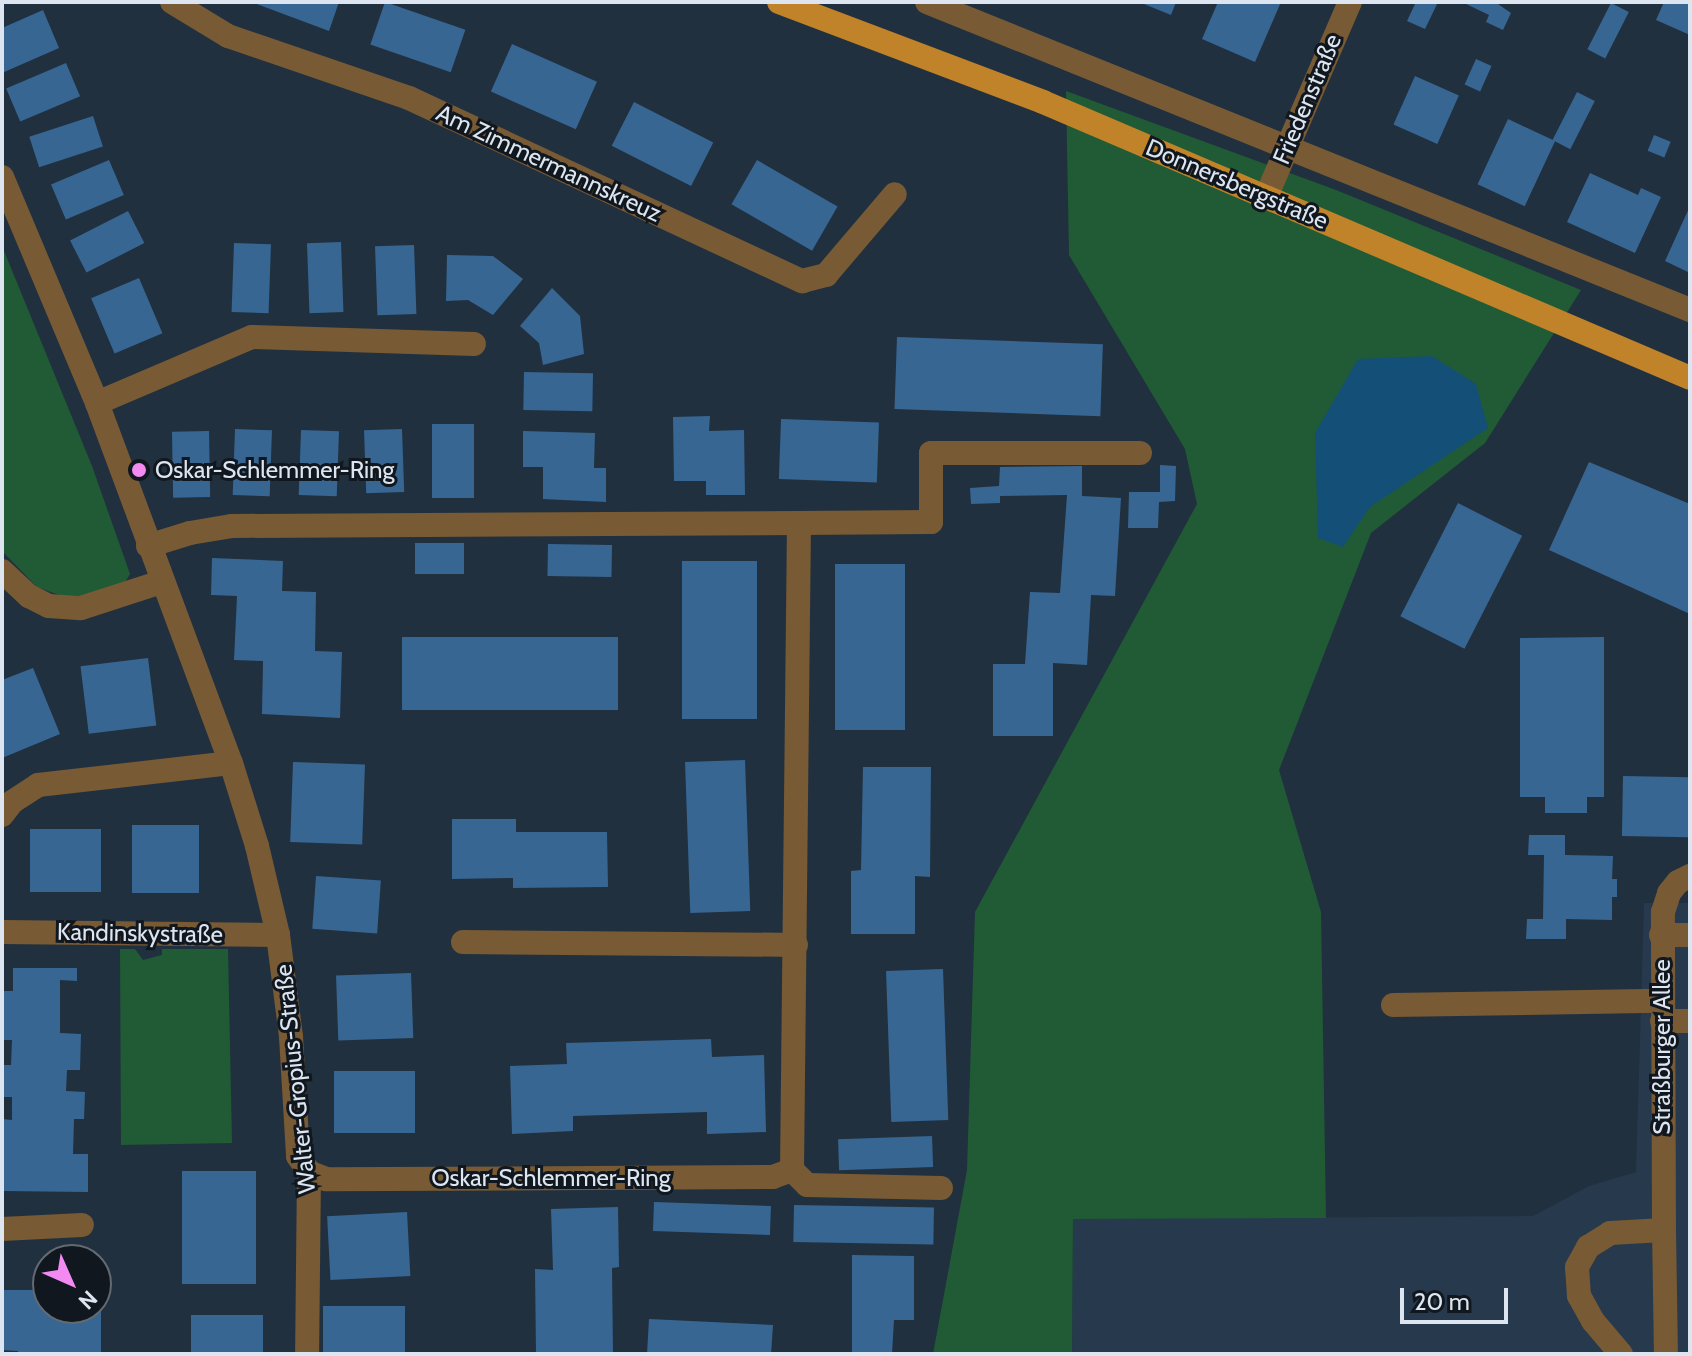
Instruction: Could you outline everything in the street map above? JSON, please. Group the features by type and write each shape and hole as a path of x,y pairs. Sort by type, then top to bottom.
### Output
{"main road":[{"name":"Donnersbergstraße","path":"779,2 1043,102 1690,378"}],"street":[{"name":"Am Zimmermannskreuz","path":"172,2 228,36 409,98 802,281 826,275 895,194"},
{"path":"927,2 1690,310"},
{"name":"Friedenstraße","path":"1266,197 1350,2"},
{"name":"Walter-Gropius-Straße","path":"2,177 97,403 161,582 231,763 257,846 278,935 291,1037 298,1156 309,1172 307,1354"},
{"path":"97,403 252,337 474,344"},
{"path":"148,546 190,533 232,526 931,522 931,453 1140,453"},
{"path":"799,523 792,1170 807,1185 941,1188"},
{"path":"2,571 29,596 59,607 81,608 161,582"},
{"path":"2,815 12,802 38,785 231,763"},
{"name":"Straßburger Allee","path":"1666,1354 1661,935 1669,893 1678,882 1690,876"},
{"name":"Kandinskystraße","path":"2,932 278,935"},
{"path":"1661,935 1690,935"},
{"path":"463,942 796,945"},
{"path":"1393,1005 1662,1011 1690,1021"},
{"name":"Oskar-Schlemmer-Ring","path":"309,1172 326,1179 758,1178 773,1177 792,1170"},
{"path":"2,1229 82,1225"},
{"path":"1621,1354 1593,1321 1579,1296 1577,1267 1588,1247 1610,1233 1664,1230"}],"shaded area":[{"path":"1644,903 1690,903 1690,1354 1072,1354 1073,1219 1533,1216 1589,1186 1636,1172"}],"green space":[{"path":"1066,91 1336,190 1581,290 1485,443 1371,533 1279,770 1321,912 1326,1218 1073,1219 1072,1354 933,1354 967,1170 975,912 1197,504 1185,449 1069,255"},
{"path":"2,246 92,466 130,574 124,584 87,596 67,598 37,587 2,551"},
{"path":"120,949 135,949 143,960 162,955 162,949 228,949 232,1143 121,1145"}],"water":[{"path":"1432,356 1476,384 1488,428 1370,507 1343,547 1318,538 1315,433 1358,359"}],"building":[{"path":"251,2 339,2 329,31"},
{"path":"385,2 465,30 451,72 370,45"},
{"path":"1139,2 1176,2 1171,15"},
{"path":"1218,2 1281,2 1255,62 1202,39"},
{"path":"1416,2 1438,2 1425,29 1407,21"},
{"path":"1462,2 1495,2 1511,13 1503,30 1486,22 1489,15"},
{"path":"1664,2 1690,2 1690,35 1656,20"},
{"path":"1611,3 1629,12 1605,58 1587,49"},
{"path":"43,10 59,48 2,73 2,28"},
{"path":"512,44 597,82 576,129 491,92"},
{"path":"1476,59 1492,66 1480,91 1465,85"},
{"path":"66,63 80,96 20,122 6,88"},
{"path":"1415,76 1459,96 1437,144 1393,124"},
{"path":"1577,92 1595,101 1570,149 1552,140"},
{"path":"634,102 713,142 691,186 612,146"},
{"path":"93,116 103,146 39,167 29,137"},
{"path":"1508,119 1555,141 1525,206 1478,184"},
{"path":"1654,135 1671,142 1664,158 1648,151"},
{"path":"109,160 124,195 66,220 51,185"},
{"path":"757,160 838,206 812,251 732,204"},
{"path":"1590,173 1638,195 1641,188 1661,197 1635,253 1567,222"},
{"path":"1690,206 1690,273 1665,261"},
{"path":"128,211 144,243 86,273 70,241"},
{"path":"341,242 343,312 309,313 307,243"},
{"path":"234,243 271,244 269,313 232,312"},
{"path":"414,245 416,314 377,315 375,246"},
{"path":"447,255 493,256 523,279 493,315 468,300 446,301"},
{"path":"139,278 162,333 115,354 91,298"},
{"path":"552,288 580,316 584,354 543,365 539,343 520,326"},
{"path":"897,337 1103,344 1100,416 894,409"},
{"path":"524,372 593,373 592,411 523,410"},
{"path":"710,416 709,431 744,430 745,495 706,495 706,481 674,481 673,417"},
{"path":"781,419 879,422 877,482 779,479"},
{"path":"432,424 474,424 474,498 432,498"},
{"path":"235,429 272,430 270,496 233,495"},
{"path":"402,429 404,492 366,493 364,430"},
{"path":"301,430 339,431 337,496 299,495"},
{"path":"209,431 210,497 173,498 172,432"},
{"path":"523,431 595,433 594,468 606,468 606,502 543,499 543,467 523,467"},
{"path":"1589,462 1690,504 1690,614 1549,550"},
{"path":"1160,465 1176,466 1175,501 1159,502 1158,528 1128,528 1129,492 1160,492"},
{"path":"1082,466 1082,496 1121,498 1115,596 1091,595 1087,665 1053,663 1053,736 993,736 993,664 1025,664 1030,592 1060,593 1067,495 1000,496 1000,503 971,504 970,488 999,486 1000,467"},
{"path":"1458,503 1522,536 1464,649 1400,616"},
{"path":"415,543 464,543 464,574 415,574"},
{"path":"548,544 612,545 611,577 547,576"},
{"path":"212,558 283,561 282,591 316,592 315,651 342,652 340,718 262,714 263,661 234,660 237,596 211,595"},
{"path":"682,561 757,561 757,719 682,719"},
{"path":"835,564 905,564 905,730 835,730"},
{"path":"402,637 618,637 618,710 402,710"},
{"path":"1604,637 1604,797 1587,797 1587,813 1545,813 1545,797 1520,797 1520,638"},
{"path":"148,658 156,725 89,734 81,666"},
{"path":"33,668 60,734 2,758 2,680"},
{"path":"745,760 750,911 690,913 685,762"},
{"path":"293,762 365,765 362,844 290,842"},
{"path":"863,767 931,767 930,877 915,876 915,934 851,934 851,871 861,870"},
{"path":"1623,776 1690,777 1689,837 1622,836"},
{"path":"452,819 516,819 516,832 607,832 608,887 513,888 513,878 452,879"},
{"path":"132,825 199,825 199,893 132,893"},
{"path":"30,829 101,829 101,892 30,892"},
{"path":"1529,835 1565,835 1565,855 1613,856 1612,879 1617,879 1617,897 1612,897 1612,920 1566,919 1566,939 1526,939 1527,919 1543,919 1544,855 1528,855"},
{"path":"316,876 381,881 377,933 312,929"},
{"path":"13,968 77,968 77,981 60,980 60,1033 81,1034 80,1070 67,1070 66,1091 85,1092 84,1119 74,1119 73,1154 88,1154 88,1192 2,1191 2,1119 12,1120 12,1097 2,1097 2,1065 11,1065 12,1040 2,1040 2,991 13,991"},
{"path":"943,969 948,1120 891,1122 886,971"},
{"path":"411,973 413,1038 338,1041 336,976"},
{"path":"711,1039 712,1057 764,1055 766,1132 707,1134 707,1112 573,1116 573,1131 512,1134 510,1066 567,1064 566,1043"},
{"path":"334,1071 415,1071 415,1133 334,1133"},
{"path":"932,1136 933,1167 839,1170 838,1139"},
{"path":"182,1171 256,1171 256,1284 182,1284"},
{"path":"654,1202 771,1206 770,1235 653,1231"},
{"path":"794,1205 934,1207 933,1244 793,1242"},
{"path":"618,1207 619,1267 612,1268 613,1354 536,1354 535,1269 553,1270 551,1209"},
{"path":"407,1212 410,1276 330,1280 327,1216"},
{"path":"852,1255 914,1256 914,1320 894,1320 892,1354 852,1354"},
{"path":"2,1290 32,1290 32,1324 101,1324 101,1354 18,1354 18,1351 2,1350"},
{"path":"323,1306 405,1306 405,1354 323,1354"},
{"path":"191,1315 263,1315 263,1354 191,1354"},
{"path":"649,1319 773,1325 771,1354 647,1354"}],"place":[{"name":"Oskar-Schlemmer-Ring","path":"139,470"}]}
